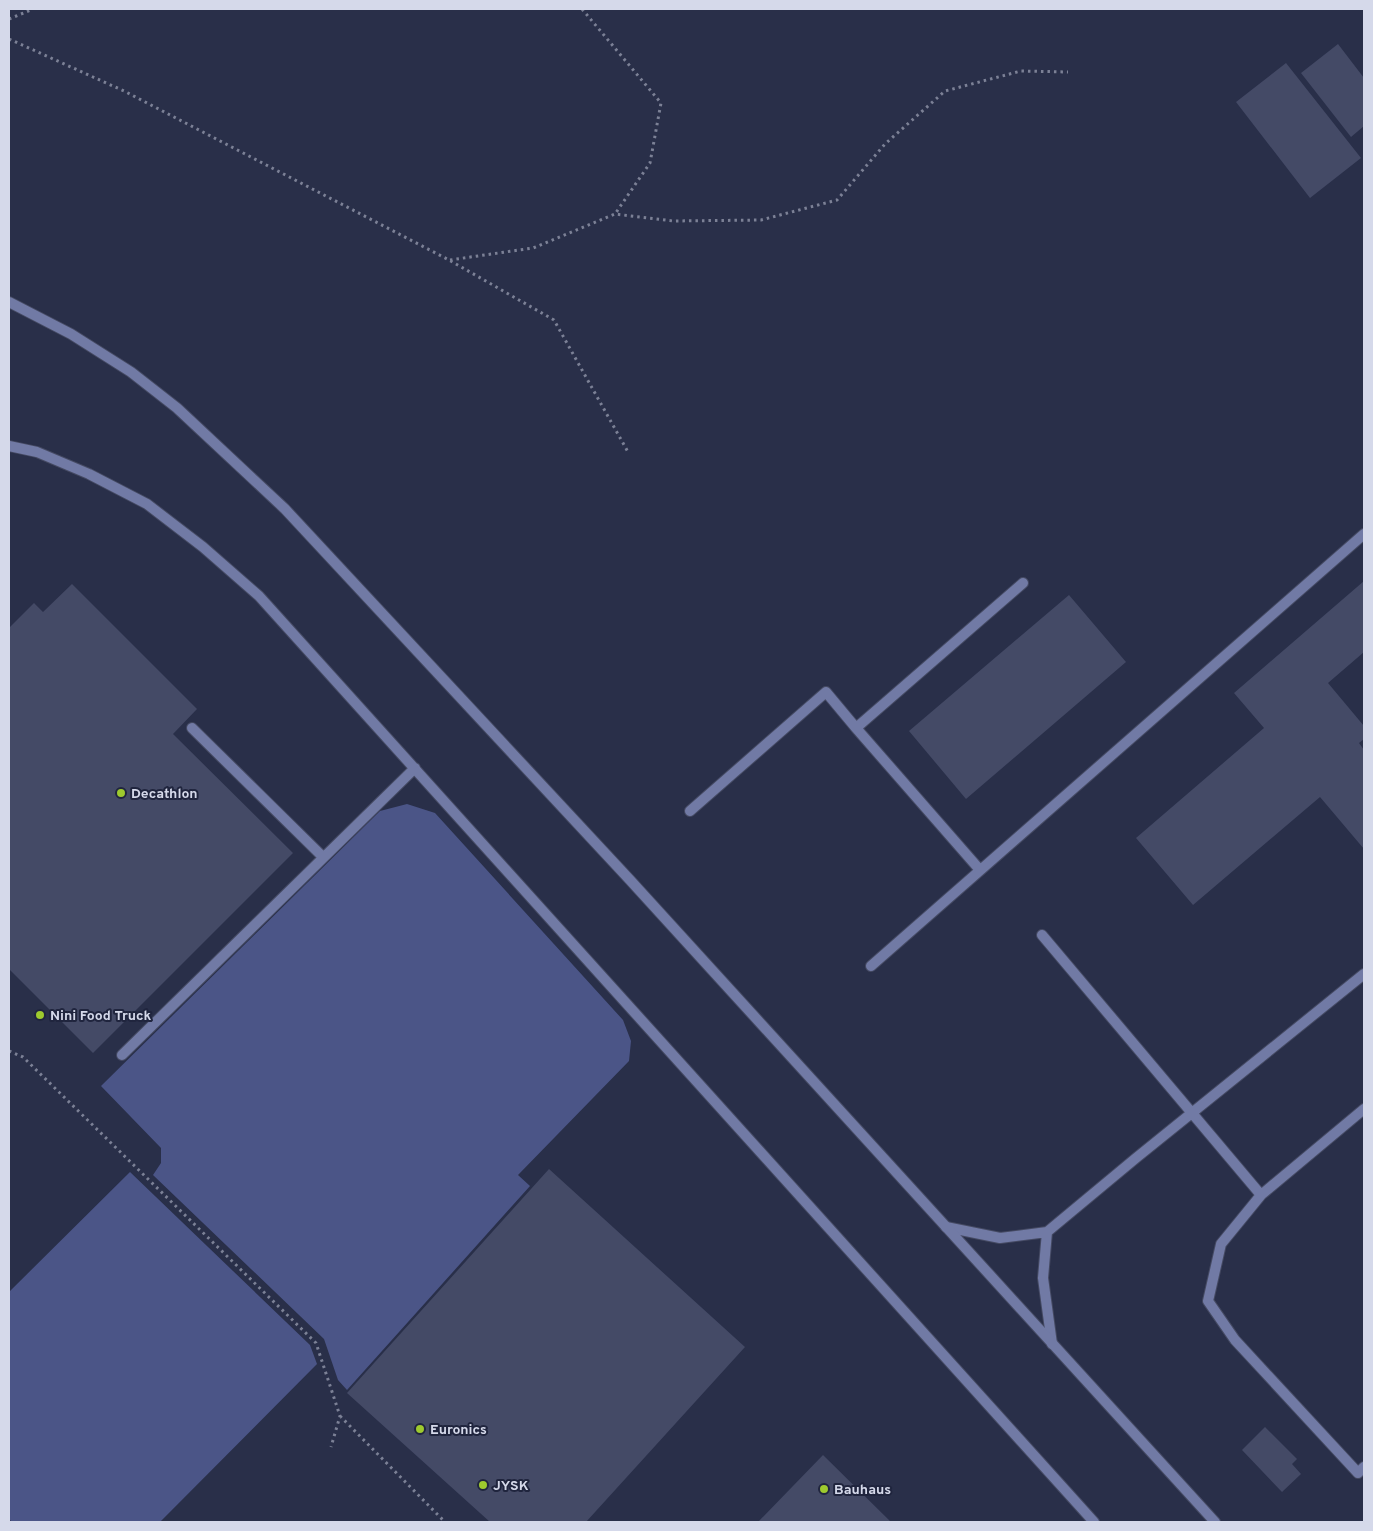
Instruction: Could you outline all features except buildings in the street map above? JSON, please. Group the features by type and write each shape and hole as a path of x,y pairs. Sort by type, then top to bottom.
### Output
{"street":[{"path":"9,302 71,334 131,372 177,408 285,508 624,873 1215,1522"},
{"path":"9,446 37,452 89,474 146,504 203,547 259,596 1094,1522"},
{"path":"871,966 1364,534"},
{"path":"856,728 1023,583"},
{"path":"690,811 826,692 980,870"},
{"path":"192,728 324,857"},
{"path":"122,1055 415,768"},
{"path":"1042,935 1261,1195"},
{"path":"946,1227 1000,1238 1047,1232 1364,974"},
{"path":"1362,1473 1235,1340 1208,1302 1221,1244 1261,1195 1364,1109"},
{"path":"1047,1232 1043,1278 1052,1344"}],"path":[{"path":"9,19 33,9"},
{"path":"582,9 661,102 650,163 615,214"},
{"path":"9,39 124,91 449,260 554,320 628,452"},
{"path":"449,260 533,248 615,214 673,221 761,220 838,200 885,144 945,91 1021,71 1068,72"},
{"path":"9,1052 23,1057 316,1343 340,1416 445,1522"},
{"path":"331,1447 340,1416"}],"shaded area":[{"path":"407,804 435,813 623,1020 631,1041 629,1061 518,1175 530,1186 347,1390 338,1380 324,1339 153,1175 161,1163 161,1148 101,1086 380,811"},
{"path":"130,1172 310,1345 317,1364 160,1522 12,1522 9,1519 9,1292"}],"place":[{"name":"Decathlon","path":"121,793"},
{"name":"Nini Food Truck","path":"40,1015"},
{"name":"Euronics","path":"420,1429"},
{"name":"JYSK","path":"483,1485"},
{"name":"Bauhaus","path":"824,1489"}]}
